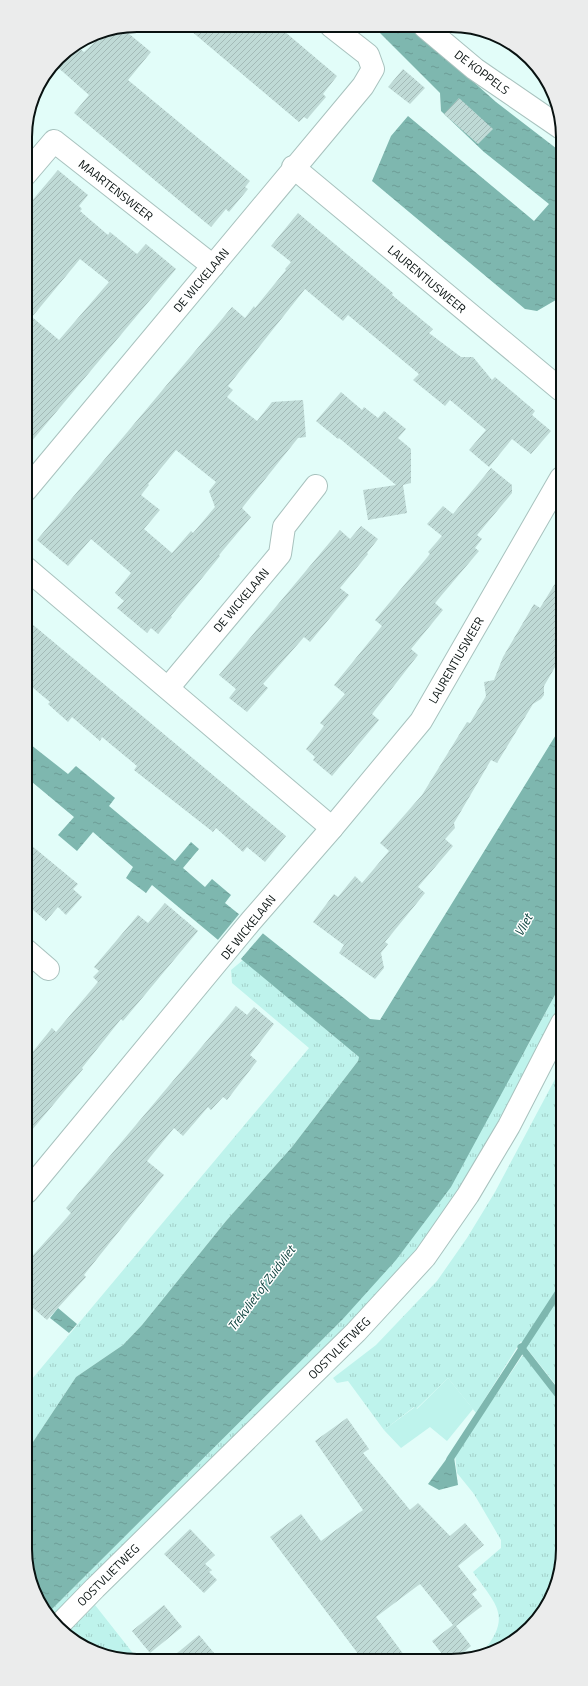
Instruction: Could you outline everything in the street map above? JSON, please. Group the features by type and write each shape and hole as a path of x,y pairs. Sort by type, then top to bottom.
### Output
{"street":[{"name":"DE WICKELAAN","path":"32,483 363,86 373,69 368,55 338,32"},
{"name":"DE KOPPELS","path":"431,32 475,69 550,114"},
{"name":"MAARTENSWEER","path":"32,167 54,141 213,266"},
{"name":"LAURENTIUSWEER","path":"294,167 556,386"},
{"name":"DE WICKELAAN","path":"168,688 280,554 284,526 316,486"},
{"name":"LAURENTIUSWEER","path":"332,828 421,721 556,487"},
{"path":"32,573 332,828"},
{"name":"DE WICKELAAN","path":"32,1186 228,951 251,921 332,828"},
{"path":"32,955 48,969"},
{"name":"OOSTVLIETWEG","path":"62,1622 356,1332 425,1257 468,1195 504,1133 556,1034"}],"green space":[{"path":"243,960 359,1057 358,1061 292,1147 226,1221 142,1325 123,1345 76,1377 32,1443 32,1379 309,1048 232,983 231,970"},
{"path":"556,993 556,1012 509,1101 468,1174 444,1212 416,1250 374,1299 56,1616 51,1610 342,1320 527,1047"},
{"path":"556,1077 556,1385 521,1341 476,1413 448,1378 416,1409 414,1407 384,1430 348,1381 337,1383 333,1378 376,1345 437,1281 467,1238 495,1192"},
{"path":"523,1355 556,1396 556,1556 554,1570 548,1589 542,1602 534,1613 520,1628 504,1640 486,1648 497,1629 499,1620 498,1611 494,1602 473,1572 501,1548 501,1540 474,1494 457,1473 455,1455"},
{"path":"448,1378 473,1409 447,1441 430,1427 401,1448 384,1430 415,1407 417,1409"},
{"path":"95,1605 133,1654 116,1652 97,1646 84,1640 70,1630"}],"water":[{"path":"379,32 418,32 496,102 556,148 556,300 537,311 525,309 372,181 391,136 408,116 534,221 549,204 484,152 441,111 440,93"},
{"path":"556,735 556,993 451,1187 396,1260 342,1320 51,1610 40,1589 34,1570 32,1556 32,1443 76,1377 123,1345 142,1325 226,1221 292,1147 358,1061 359,1057 152,885 146,893 126,878 133,867 93,832 77,851 58,835 74,817 32,782 32,746 68,774 76,766 115,798 109,806 175,861 191,842 199,849 183,868 205,887 212,879 231,895 225,903 370,1019 380,1020"},
{"path":"58,1308 77,1324 69,1333 50,1318"},
{"path":"453,1450 458,1485 439,1490 428,1484"}],"pier":[{"path":"240,913 264,932 240,960 217,941"}],"building":[{"path":"127,32 151,52 128,80 250,181 245,187 248,189 229,212 226,209 211,227 74,113 89,95 59,68 80,49 84,52 97,40 116,34"},
{"path":"192,32 285,32 337,76 323,94 326,97 307,119 304,117 299,122"},
{"path":"403,69 425,88 410,104 388,87"},
{"path":"459,98 493,129 478,144 444,114"},
{"path":"58,170 88,195 79,206 82,209 80,211 108,235 110,232 137,254 146,244 176,269 32,441 32,317 32,201","holes":["80,259 109,282 59,340 32,317"]},
{"path":"298,213 393,293 392,295 433,329 429,333 461,357 473,357 492,380 495,377 535,411 532,415 551,431 531,454 512,439 489,467 469,450 486,430 450,400 445,406 413,380 419,374 348,315 343,321 305,289 228,386 233,390 227,397 257,421 272,402 303,400 306,437 298,438 242,508 251,517 219,555 220,556 171,616 172,617 158,634 151,628 147,633 117,608 124,601 115,593 131,573 91,539 68,566 37,540 232,307 245,318 286,270 285,269 291,262 271,246","holes":["176,450 216,482 209,491 215,507 193,533 191,531 172,553 144,529 160,510 141,495 149,485 148,484"]},
{"path":"341,392 362,410 364,407 378,418 384,411 406,429 398,438 411,449 411,483 403,485 407,513 368,520 363,490 396,485 316,421"},
{"path":"491,468 512,485 512,493 477,535 482,539 475,548 479,551 435,603 443,610 411,649 418,655 372,714 379,720 332,776 313,760 315,757 306,749 324,726 320,723 345,694 334,685 382,626 375,620 430,554 428,552 442,536 427,524 443,506 453,514"},
{"path":"361,526 378,539 367,553 368,554 340,588 349,595 310,642 304,637 263,684 268,688 247,712 229,698 236,689 219,675 340,530 350,539"},
{"path":"556,582 556,665 544,686 544,695 533,704 497,763 491,760 454,823 455,828 445,839 453,846 418,887 425,893 385,942 388,944 381,953 384,968 375,979 339,953 344,945 313,922 334,894 338,897 355,876 362,883 389,851 380,843 422,795 467,722 470,723 486,696 484,682 494,680 503,657 534,604 540,608"},
{"path":"32,624 286,836 265,862 247,847 243,852 216,828 213,832 134,770 137,766 102,737 100,741 72,717 68,722 48,704 50,702 32,687"},
{"path":"32,846 78,884 73,889 82,897 66,915 58,907 46,921 32,909"},
{"path":"165,903 198,931 123,1021 121,1019 82,1068 83,1069 32,1130 32,1053 52,1028 56,1032 98,982 93,977 99,971 94,967 138,915 148,923"},
{"path":"236,1006 247,1015 254,1007 274,1024 250,1055 257,1061 227,1100 223,1097 211,1110 208,1107 183,1136 174,1128 147,1161 164,1175 84,1275 86,1277 47,1320 32,1307 32,1256 71,1213 66,1208"},
{"path":"347,1418 369,1449 363,1453 410,1510 418,1503 450,1536 465,1523 484,1545 458,1566 477,1590 472,1594 482,1606 456,1626 471,1646 463,1653 442,1654 432,1641 453,1625 420,1584 376,1617 403,1654 358,1654 270,1537 301,1514 321,1541 363,1510 315,1441"},
{"path":"190,1529 215,1555 205,1564 212,1570 209,1572 217,1580 204,1593 164,1554"},
{"path":"164,1605 182,1627 150,1653 132,1631"},
{"path":"199,1635 215,1654 176,1654"}],"waterway":[{"path":"450,1459 556,1296"},
{"path":"521,1347 556,1392"}],"water label":[{"name":"Vliet","path":"523,925"},
{"name":"Trekvliet of Zuidvliet","path":"261,1288"}]}
